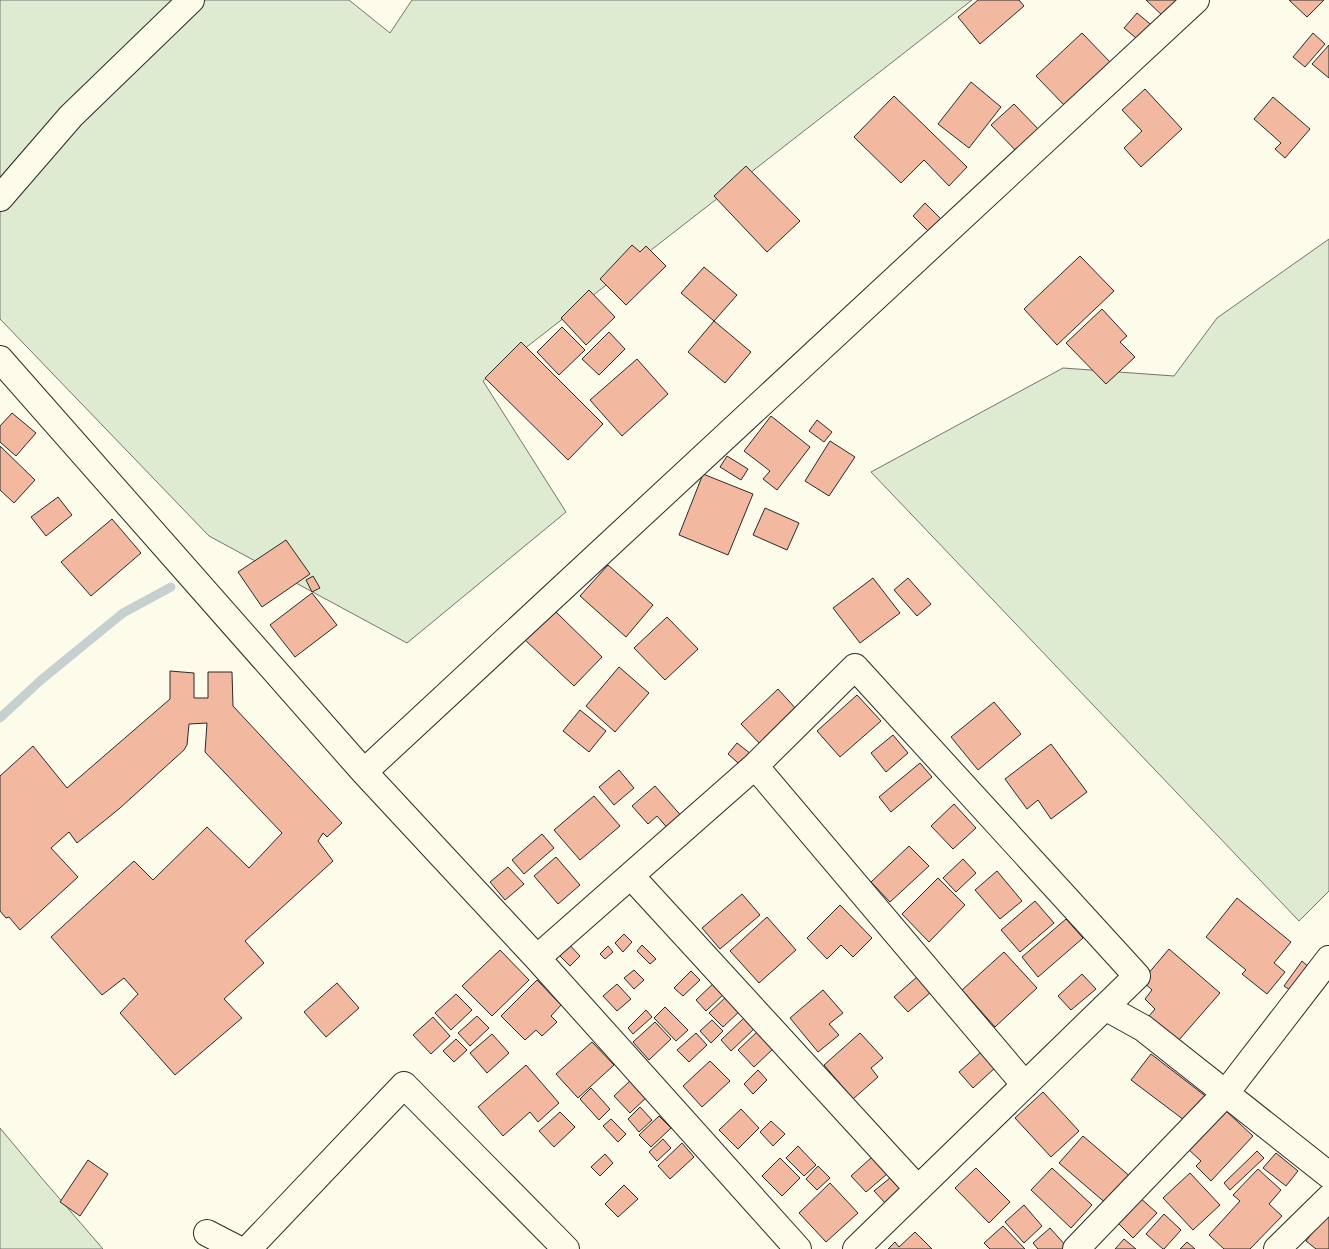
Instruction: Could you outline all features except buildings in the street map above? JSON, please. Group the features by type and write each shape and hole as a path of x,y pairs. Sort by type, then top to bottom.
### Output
{"street":[{"path":"0,198 71,116 191,0"},
{"path":"364,772 1196,0"},
{"path":"0,359 364,772 537,958 798,1249"},
{"path":"537,958 755,766 855,667 1137,976 856,1249"},
{"path":"755,766 1025,1085"},
{"path":"631,876 918,1189"},
{"path":"1076,1249 1225,1094 1329,959"},
{"path":"1105,1007 1143,1028 1329,1175"},
{"path":"248,1249 404,1085 566,1249"},
{"path":"1277,1249 1329,1198"},
{"path":"207,1233 238,1249"}],"green space":[{"path":"0,0 349,0 390,33 412,0 972,0 483,381 566,512 407,643 209,536 0,319"},
{"path":"1329,239 1329,891 1299,921 871,472 1063,368 1174,376 1217,318"},
{"path":"0,1128 40,1176 103,1249 0,1249"}],"waterway":[{"path":"0,718 41,680 123,613 171,587"}]}
